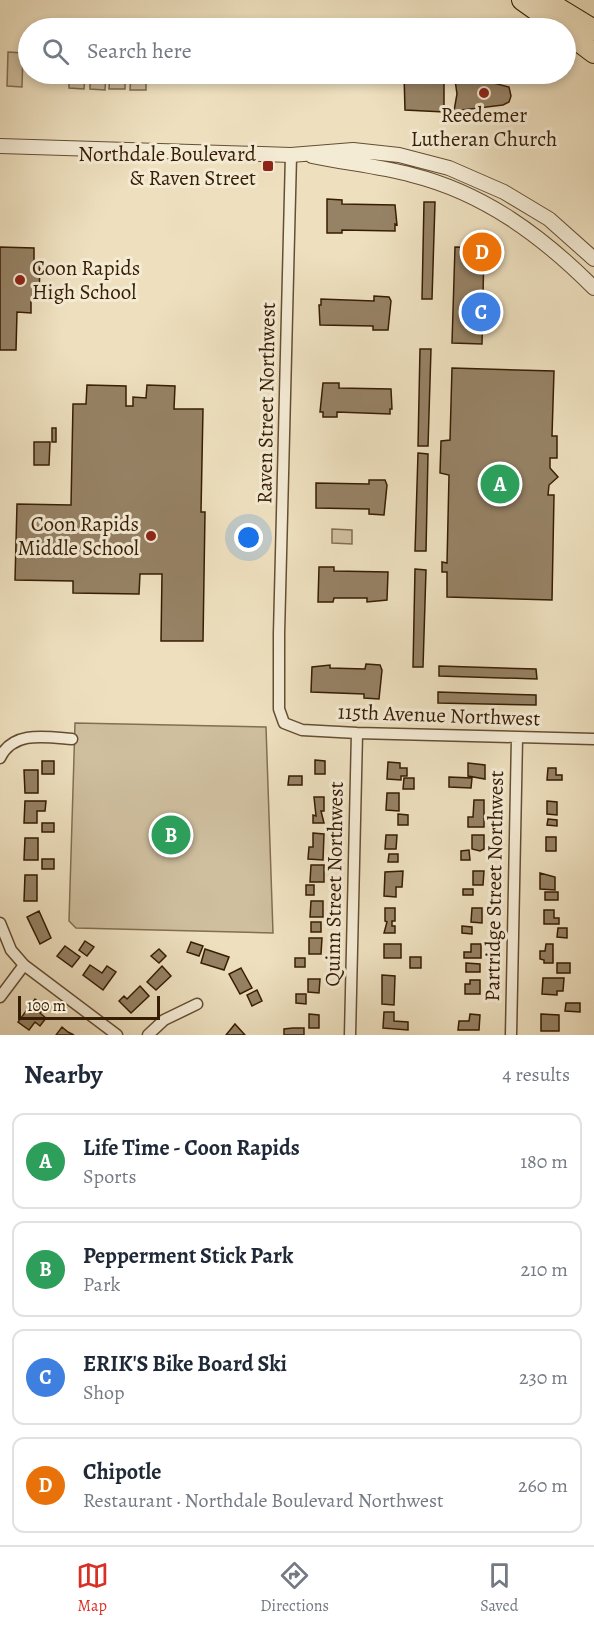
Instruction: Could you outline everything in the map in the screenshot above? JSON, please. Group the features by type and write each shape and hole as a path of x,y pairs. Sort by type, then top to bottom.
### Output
{"highway":[{"path":"522,0 547,18"},
{"path":"545,0 574,18"},
{"path":"576,19 594,30"},
{"path":"576,39 594,52"}],"street":[{"path":"0,146 297,155 415,176 478,201 532,231 594,288"},
{"path":"297,155 331,150 375,152 449,168 474,177 529,206 571,236 594,260"},
{"name":"Raven Street Northwest","path":"284,723 279,709 279,634 297,155"},
{"name":"115th Avenue Northwest","path":"284,723 302,730 357,733 594,739"},
{"name":"Quinn Street Northwest","path":"350,1035 357,733"},
{"path":"0,758 12,743 22,738 72,739"},
{"name":"Partridge Street Northwest","path":"511,1035 517,738"},
{"path":"0,923 11,950 24,965 117,1035"},
{"path":"0,997 24,965"},
{"path":"148,1035 164,1020 198,1004"}],"shaded area":[{"path":"8,52 18,53 18,84 22,84 22,87 7,86"},
{"path":"69,84 84,84 84,89 69,88"},
{"path":"90,84 105,84 105,90 90,89"},
{"path":"109,84 125,84 125,89 109,89"},
{"path":"130,84 146,84 146,90 130,90"},
{"path":"332,529 352,530 352,544 332,543"},
{"path":"75,723 266,727 273,933 76,928 69,921"}],"building":[{"name":"Reedemer Lutheran Church","path":"404,84 444,84 444,112 405,110"},
{"name":"Reedemer Lutheran Church","path":"456,84 497,84 509,87 511,96 509,102 503,105 454,111 457,94"},
{"path":"327,199 342,200 342,204 395,205 397,225 395,224 395,231 342,230 342,233 327,233"},
{"path":"424,202 435,202 432,299 422,299"},
{"name":"Coon Rapids High School","path":"0,247 34,248 34,260 40,261 39,300 31,300 31,313 17,312 16,350 0,350"},
{"path":"455,247 484,248 482,344 452,343"},
{"path":"374,296 389,297 391,301 388,330 373,330 373,326 320,325 321,299 374,301"},
{"path":"420,349 431,349 428,446 418,446"},
{"path":"452,368 554,371 552,436 557,436 557,458 550,458 550,468 558,477 549,485 548,495 554,495 552,600 447,597 447,572 442,572 442,562 447,563 449,475 440,473 441,441 450,440"},
{"path":"323,383 339,383 339,388 391,389 390,414 337,412 337,417 323,417 323,412 320,412"},
{"name":"Coon Rapids Middle School","path":"87,385 126,386 126,406 133,406 133,397 146,398 147,385 175,386 174,409 203,409 201,512 205,512 203,641 161,641 162,574 140,574 139,594 73,593 73,581 15,580 17,504 71,505 73,404 86,404"},
{"path":"52,428 56,428 56,442 52,442"},
{"path":"34,442 50,442 49,465 34,465"},
{"path":"418,453 428,454 426,551 415,551"},
{"path":"369,480 385,480 387,485 384,515 369,514 369,509 316,508 316,483 369,484"},
{"path":"319,567 334,567 334,571 388,572 387,600 367,602 367,598 334,598 333,602 318,602"},
{"path":"415,569 426,570 423,667 413,667"},
{"path":"366,664 380,665 382,670 379,699 364,698 364,694 311,692 312,667 330,665 330,668 365,669"},
{"path":"439,666 536,669 537,679 439,676"},
{"path":"438,692 536,695 536,705 438,703"},
{"path":"315,760 325,761 325,774 315,774"},
{"path":"42,761 54,761 54,774 42,774"},
{"path":"388,762 400,763 400,768 407,768 407,776 401,776 401,780 387,779"},
{"path":"468,763 485,765 485,779 468,776"},
{"path":"548,768 556,768 556,775 562,775 562,780 547,780"},
{"path":"24,770 38,770 38,793 25,793"},
{"path":"289,776 302,776 302,785 288,785"},
{"path":"449,777 472,778 471,788 449,787"},
{"path":"404,778 414,778 414,789 403,789"},
{"path":"387,793 399,793 399,811 386,810"},
{"path":"314,797 324,797 324,811 321,811 324,823 313,823 313,815 316,816"},
{"path":"474,800 484,800 484,827 468,827 468,817 473,817"},
{"path":"25,801 46,801 45,811 37,811 37,823 24,823"},
{"path":"547,801 557,802 557,815 547,814"},
{"path":"398,814 408,815 408,825 398,825"},
{"path":"548,819 557,820 557,826 547,825"},
{"path":"42,823 54,823 54,832 42,832"},
{"path":"313,833 324,834 323,860 308,859 309,847 313,847"},
{"path":"386,835 397,835 396,849 385,849"},
{"path":"472,835 484,835 484,849 480,851 472,849"},
{"path":"546,837 556,837 556,851 546,851"},
{"path":"25,838 38,838 38,860 24,860"},
{"path":"469,850 470,860 461,860 461,851"},
{"path":"389,854 398,854 398,862 388,862"},
{"path":"42,859 54,859 54,869 42,869"},
{"path":"311,865 324,865 324,882 310,882"},
{"path":"403,871 402,887 396,887 396,897 384,896 385,872"},
{"path":"473,871 484,871 483,885 473,885"},
{"path":"540,873 555,877 555,890 540,889"},
{"path":"25,875 37,875 37,901 24,901"},
{"path":"306,885 314,885 314,895 306,895"},
{"path":"463,889 473,889 473,895 463,895"},
{"path":"545,892 558,892 558,900 545,900"},
{"path":"311,901 323,901 323,917 310,917"},
{"path":"385,908 395,908 395,921 392,921 392,926 395,926 395,933 384,933 387,922 385,921"},
{"path":"472,908 482,908 482,923 471,922"},
{"path":"544,910 554,910 554,918 559,918 559,924 544,924"},
{"path":"39,911 51,938 40,944 27,917"},
{"path":"311,922 321,922 321,932 311,932"},
{"path":"462,926 472,927 472,934 462,933"},
{"path":"558,928 567,928 567,938 557,937"},
{"path":"309,938 322,938 321,954 309,954"},
{"path":"85,941 94,947 87,956 79,950"},
{"path":"191,942 203,946 199,956 187,952"},
{"path":"384,944 401,944 401,958 384,958"},
{"path":"471,944 481,944 481,958 464,958 464,952 471,952"},
{"path":"546,944 553,944 553,963 544,963 544,960 540,959 540,951 545,951"},
{"path":"65,946 80,957 72,967 57,956"},
{"path":"159,949 166,956 159,963 151,956"},
{"path":"205,949 229,957 224,970 201,963"},
{"path":"410,957 421,957 421,968 410,968"},
{"path":"295,958 305,958 305,967 295,967"},
{"path":"466,963 480,964 480,972 466,972"},
{"path":"557,963 570,963 570,973 557,973"},
{"path":"90,965 102,973 107,966 116,972 103,990 83,975"},
{"path":"162,966 171,976 156,990 147,982"},
{"path":"241,968 252,988 240,994 229,974"},
{"path":"382,975 395,976 394,1005 382,1004"},
{"path":"543,978 564,978 563,991 557,991 557,995 542,994"},
{"path":"308,979 320,979 319,993 308,992"},
{"path":"470,980 480,980 480,994 465,994 465,984 470,984"},
{"path":"140,986 149,996 131,1013 119,1001 124,996 127,999"},
{"path":"257,990 262,1001 252,1006 247,995"},
{"path":"296,994 306,994 306,1004 296,1003"},
{"path":"35,999 45,1007 40,1013 46,1018 40,1026 35,1022 29,1030 18,1022"},
{"path":"566,1003 580,1003 580,1012 565,1011"},
{"path":"384,1012 394,1012 394,1021 408,1022 408,1030 383,1028"},
{"path":"309,1014 319,1015 319,1028 309,1028"},
{"path":"470,1014 480,1015 479,1030 458,1030 459,1021 469,1021"},
{"path":"541,1014 559,1015 559,1031 541,1031"},
{"path":"235,1024 245,1035 226,1035"},
{"path":"62,1027 68,1032 74,1035 56,1035"},
{"path":"304,1028 304,1035 284,1035 284,1029"}],"place":[{"name":"Reedemer Lutheran Church","path":"484,93"},
{"name":"Northdale Boulevard & Raven Street","path":"268,166"},
{"name":"Chipotle","path":"482,252"},
{"name":"Coon Rapids High School","path":"20,280"},
{"name":"ERIK'S Bike Board Ski","path":"481,312"},
{"name":"Life Time - Coon Rapids","path":"500,484"},
{"name":"Coon Rapids Middle School","path":"151,536"},
{"name":"Pepperment Stick Park","path":"171,835"}]}
